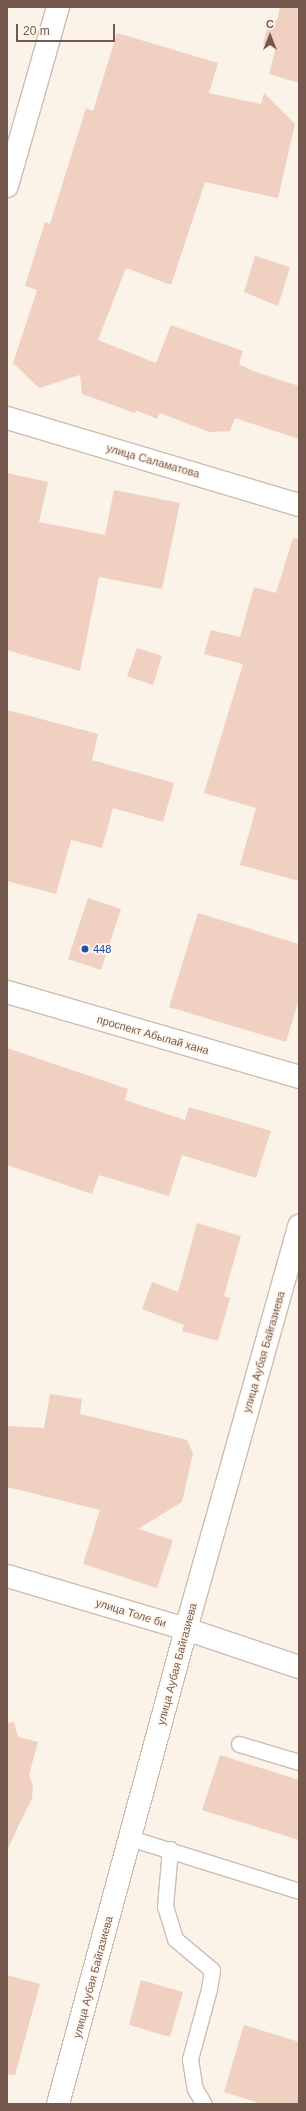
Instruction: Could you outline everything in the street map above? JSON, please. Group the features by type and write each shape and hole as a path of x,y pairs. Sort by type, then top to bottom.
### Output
{"main road":[{"path":"7,186 58,7"},
{"name":"улица Саламатова","path":"7,418 299,505"},
{"name":"проспект Абылай хана","path":"7,992 299,1077"},
{"name":"улица Аубая Байгазиева","path":"58,2104 186,1629 299,1226"},
{"name":"улица Толе би","path":"7,1576 186,1629 299,1667"}],"lane":[{"path":"239,1744 299,1762"},
{"path":"130,1838 170,1849 299,1891"},
{"path":"170,1849 165,1906 175,1939 212,1970 209,1988 190,2059 195,2089 204,2104"}],"building":[{"path":"280,7 299,7 299,83 269,74 276,47 263,44 270,18 277,21"},
{"path":"117,33 218,63 209,93 261,104 264,93 295,124 278,198 205,182 171,285 126,268 98,340 156,363 171,325 243,351 239,364 253,371 299,386 299,439 235,418 230,431 209,432 160,413 157,419 136,410 135,413 82,394 80,375 39,388 13,363 37,290 25,286 45,222 50,224 86,108 93,111"},
{"path":"255,256 290,267 278,306 244,292"},
{"path":"7,473 48,482 39,522 105,535 114,490 180,503 162,589 99,577 80,671 7,650"},
{"path":"293,538 299,539 299,881 240,865 256,808 204,793 243,664 204,654 211,630 240,637 254,587 276,593"},
{"path":"137,648 162,656 153,685 127,676"},
{"path":"7,710 98,734 92,760 174,783 163,822 113,808 102,848 71,840 56,894 7,881"},
{"path":"88,898 121,909 101,970 68,959"},
{"path":"198,913 299,944 299,999 286,1042 169,1007"},
{"path":"7,1048 128,1089 125,1100 185,1120 189,1107 271,1131 256,1178 182,1155 169,1196 99,1175 92,1194 7,1165"},
{"path":"197,1223 241,1236 224,1296 230,1298 218,1341 182,1331 184,1325 142,1309 152,1282 178,1292"},
{"path":"50,1394 82,1399 80,1414 187,1440 193,1453 182,1502 138,1529 173,1540 157,1588 83,1564 100,1510 7,1487 7,1426 44,1428"},
{"path":"14,1722 18,1737 38,1742 29,1775 33,1786 32,1798 7,1850 7,1723"},
{"path":"220,1755 299,1780 299,1840 202,1810"},
{"path":"7,1975 40,1984 15,2075 7,2074"},
{"path":"141,1980 183,1992 170,2037 129,2025"},
{"path":"244,2025 299,2042 299,2104 262,2104 224,2092"}],"place":[{"name":"448","path":"85,949"}]}
